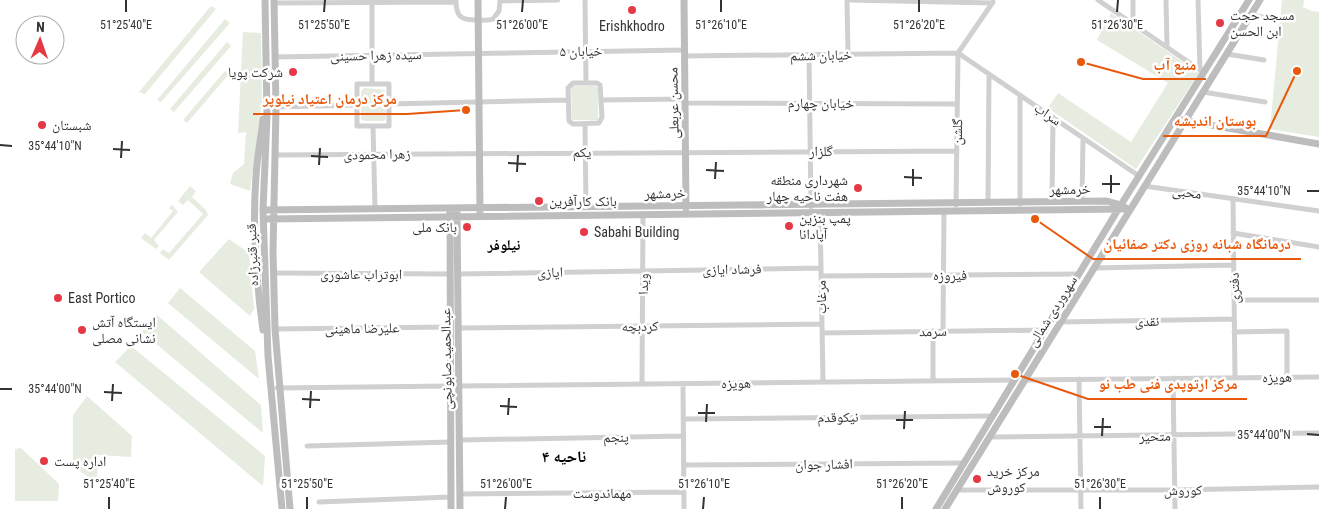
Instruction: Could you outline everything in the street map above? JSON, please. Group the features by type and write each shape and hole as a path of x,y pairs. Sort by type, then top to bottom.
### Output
{"main road":[{"name":"قنبر قنبرزاده","path":"265,0 267,92 263,210 268,356 276,388 290,509"},
{"path":"478,0 480,216"},
{"name":"محسن عربعلی","path":"684,0 686,214"},
{"name":"سهروردی شمالی","path":"936,509 1078,274 1176,117 1202,71 1248,0"},
{"name":"سهروردی شمالی","path":"946,509 1260,0"},
{"name":"قنبر قنبرزاده","path":"274,2 276,107 273,273 282,509"},
{"path":"267,92 256,170 255,203 257,284 268,356"},
{"path":"1176,117 1184,122 1319,144"},
{"path":"1137,178 1144,186"},
{"name":"خرمشهر","path":"820,208 944,211 956,207 988,202 1020,206 1052,202 1107,201 1129,210"},
{"name":"خرمشهر","path":"263,210 586,206 794,209"},
{"name":"خرمشهر","path":"264,219 686,214 811,208 1120,207"},
{"name":"عبدالحمید صابونچی","path":"451,509 450,386 454,327 453,208"},
{"name":"عبدالحمید صابونچی","path":"454,327 459,386 460,509"},
{"path":"1014,380 1024,380"},
{"path":"450,386 459,386"}],"street":[{"path":"274,2 456,1 457,12 462,18 467,20 490,20 499,11 500,1 558,0"},
{"path":"585,0 586,83"},
{"path":"848,54 849,0 993,1"},
{"path":"1133,0 1133,24"},
{"path":"1166,0 1167,46"},
{"path":"1198,0 1202,71"},
{"path":"372,1 372,84"},
{"path":"958,53 993,1"},
{"path":"1101,1 1202,71"},
{"path":"1251,15 1267,18"},
{"name":"خیابان ۵","path":"478,53 586,51 684,53"},
{"name":"سیده زهرا حسینی","path":"275,57 478,53"},
{"name":"خیابان ششم","path":"684,53 809,55 958,53"},
{"name":"سراب","path":"958,53 1084,138 1137,178"},
{"name":"گلشن","path":"956,207 958,53"},
{"path":"1227,54 1264,60"},
{"path":"809,55 811,208"},
{"path":"988,202 989,74"},
{"path":"573,83 597,83 600,85 602,100 601,122 596,124 573,124 569,121 569,85 573,83"},
{"path":"357,84 389,84 389,104 389,126 357,126 357,84"},
{"path":"1203,92 1265,102"},
{"path":"1020,95 1020,206"},
{"path":"389,104 568,100"},
{"name":"خیابان چهارم","path":"602,100 809,104 957,104"},
{"path":"276,107 357,105"},
{"path":"1052,202 1053,117"},
{"path":"585,124 586,206"},
{"path":"373,126 375,209"},
{"path":"1082,202 1084,138"},
{"name":"گلزار","path":"686,151 957,151"},
{"name":"یکم","path":"479,152 686,151"},
{"name":"زهرا محمودی","path":"275,155 479,152"},
{"name":"محبی","path":"1144,186 1319,211"},
{"name":"دفتری","path":"1233,199 1235,378"},
{"name":"مرغاب","path":"820,208 823,382"},
{"path":"943,331 944,211"},
{"name":"ویدا","path":"642,384 643,214"},
{"path":"1233,234 1319,247"},
{"path":"1094,268 1233,265"},
{"name":"فرشاد ایازی","path":"643,271 821,268"},
{"name":"ایازی","path":"454,274 643,271"},
{"name":"ابوتراب عاشوری","path":"273,273 454,274"},
{"name":"فیروزه","path":"821,276 1078,274"},
{"path":"1234,300 1319,300"},
{"name":"نقدی","path":"1060,322 1234,319"},
{"name":"کردبچه","path":"454,327 822,324"},
{"name":"علیرضا ماهینی","path":"275,329 454,327"},
{"name":"سرمد","path":"822,333 1045,330"},
{"path":"933,331 933,381"},
{"path":"1234,332 1286,332 1287,377"},
{"name":"هویزه","path":"1024,380 1319,377"},
{"path":"1173,378 1175,509"},
{"path":"1079,379 1081,509"},
{"name":"هویزه","path":"459,386 1014,380"},
{"path":"683,384 684,509"},
{"path":"276,388 450,386"},
{"name":"نیکوقدم","path":"683,419 992,416"},
{"name":"متحیر","path":"990,437 1319,433"},
{"name":"پنجم","path":"460,440 683,436"},
{"path":"307,446 451,442"},
{"name":"افشار جوان","path":"684,465 964,463"},
{"name":"کوروش","path":"957,490 1319,488"},
{"name":"مهماندوست","path":"460,494 684,492"},
{"path":"319,502 451,497"}],"shaded area":[{"path":"1282,0 1304,0 1303,7 1319,12 1319,137 1270,129"},
{"path":"211,6 216,9 145,94 139,92"},
{"path":"1111,13 1199,73 1136,169 1048,108 1058,93 1131,142 1168,83 1097,40"},
{"path":"225,19 230,23 161,102 157,100"},
{"path":"243,32 261,33 262,100 250,191 230,184 233,173 244,164 246,132 238,133"},
{"path":"227,42 231,46 174,112 170,109"},
{"path":"225,71 229,74 187,123 183,120"},
{"path":"573,86 596,86 598,88 598,120 572,120 571,89"},
{"path":"364,88 385,90 386,118 384,121 364,121 361,119 361,91"},
{"path":"190,186 196,191 192,197 206,210 208,215 169,260 160,253 163,249 169,253 203,214 188,200 183,205 178,201"},
{"path":"172,205 178,212 154,240 159,246 156,249 141,238 145,233 151,238 173,211 169,208"},
{"path":"229,239 249,253 254,309 250,316 199,272"},
{"path":"180,288 255,351 259,379 168,303"},
{"path":"157,315 261,405 263,433 142,332"},
{"path":"131,346 265,456 263,486 115,362"},
{"path":"87,396 132,436 131,457 98,455 97,482 73,467 73,415"},
{"path":"21,448 59,484 58,501 15,501 15,449"}],"place":[{"name":"Erishkhodro","path":"632,10"},
{"name":"مسجد حجت ابن الحسن","path":"1220,23"},
{"name":"منبع آب","path":"1081,62"},
{"name":"بوستان اندیشه","path":"1297,71"},
{"name":"شرکت پویا","path":"293,72"},
{"name":"مرکز درمان اعتیاد نیلوپر","path":"466,110"},
{"name":"شبستان","path":"42,125"},
{"name":"شهرداری منطقه هفت ناحیه چهار","path":"858,188"},
{"name":"بانک کارآفرین","path":"539,201"},
{"name":"درمانگاه شبانه روزی دکتر صفائیان","path":"1035,219"},
{"name":"پمپ بنزین آپادانا","path":"789,226"},
{"name":"بانک ملی","path":"467,227"},
{"name":"Sabahi Building","path":"584,232"},
{"name":"East Portico","path":"58,298"},
{"name":"ایستگاه آتش نشانی مصلی","path":"82,330"},
{"name":"مرکز ارتوپدی فنی طب نو","path":"1015,374"},
{"name":"اداره پست","path":"44,461"},
{"name":"مرکز خرید کوروش","path":"977,479"}],"district":[{"name":"نیلوفر","path":"504,245"},
{"name":"ناحیه ۴","path":"564,456"}]}
